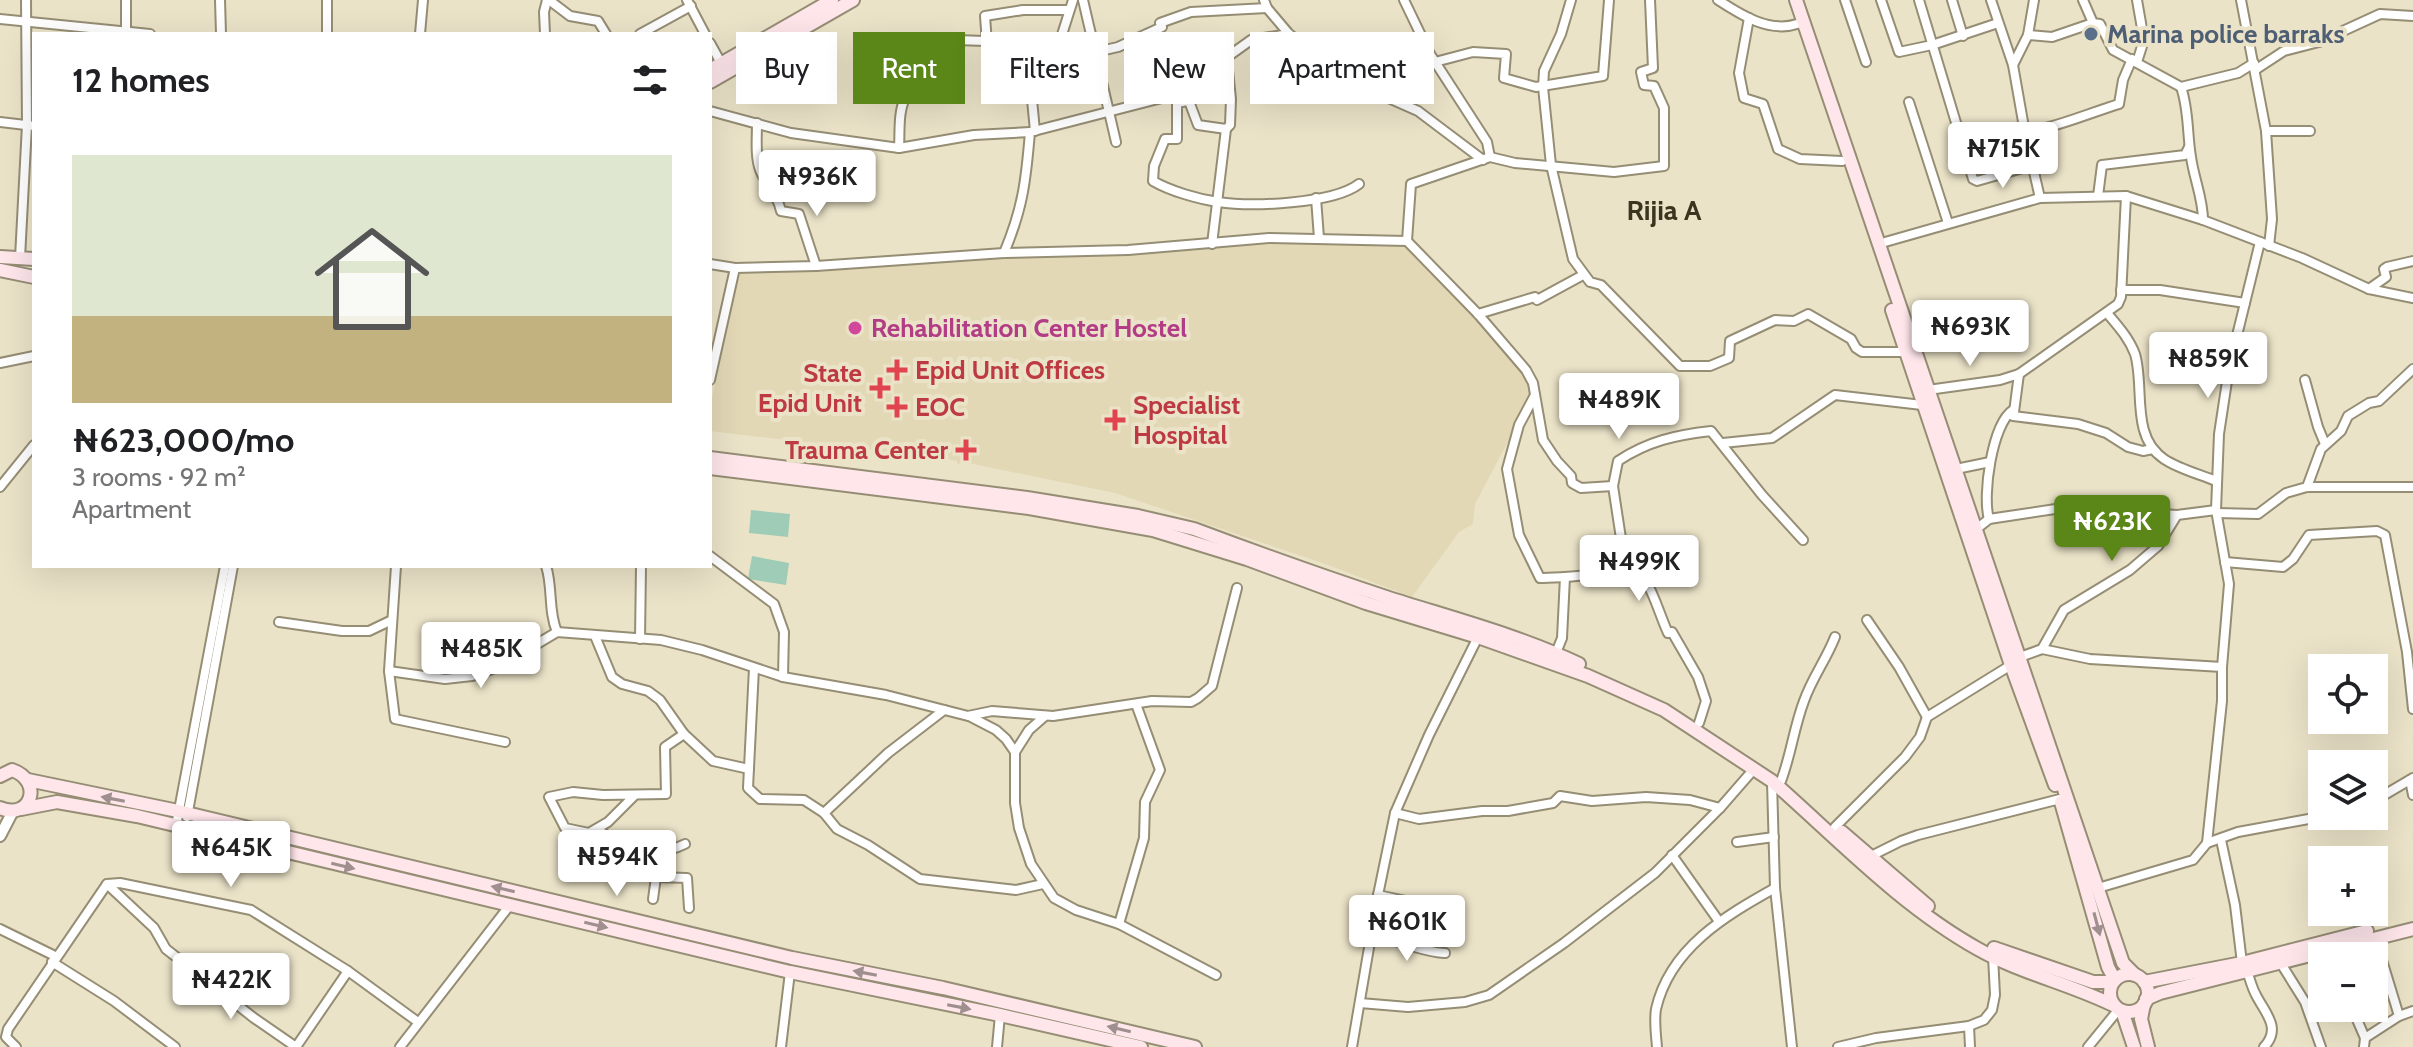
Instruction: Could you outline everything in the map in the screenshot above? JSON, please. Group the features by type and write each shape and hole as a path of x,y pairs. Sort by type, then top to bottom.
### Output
{"main road":[{"path":"715,67 832,0"},
{"path":"712,81 853,0"},
{"path":"1789,0 1922,405 2123,963 2140,979 2145,1001 2141,1019 2148,1047"},
{"path":"1796,0 1956,469 2114,981 2110,994 2134,1047"},
{"path":"0,257 32,259"},
{"path":"0,270 32,277"},
{"path":"712,458 1027,498 1138,516 1194,529 1480,632 1628,692 1664,710 1777,781 1901,895 1938,924 1993,956 2082,990 2118,1009 2136,1010 2160,993 2373,929 2413,922"},
{"path":"712,468 1029,508 1143,527 1247,559 1366,603 1556,653 1627,684 1699,723 1835,827 1942,917 1988,946 2093,982 2114,981 2124,974 2140,979 2308,957"},
{"path":"3,773 18,772 28,780 183,813 776,954 943,988 1195,1047"},
{"path":"17,810 30,793 28,780"},
{"path":"0,808 17,810 47,802 67,802 790,972 1141,1047"},
{"path":"2361,942 2413,929"}],"street":[{"path":"20,258 31,126 26,0"},
{"path":"0,19 126,32 126,0"},
{"path":"220,0 221,32"},
{"path":"327,0 327,32"},
{"path":"420,32 423,0"},
{"path":"545,32 544,12 548,0 570,16 598,21 605,32"},
{"path":"1062,32 1073,0"},
{"path":"1083,0 1091,32"},
{"path":"1404,0 1435,62 1487,142 1487,158"},
{"path":"1571,0 1561,34 1544,71 1543,87 1551,165 1573,259 1583,275 1590,282 1601,285 1680,366 1710,366 1729,358 1730,341 1775,320 1794,321 1808,314 1851,339 1862,352 1906,352"},
{"path":"1435,62 1473,52 1506,54 1504,78 1536,87 1603,76 1609,0"},
{"path":"1402,104 1418,111 1487,158 1614,172 1664,166 1664,108 1654,86 1644,85 1641,72 1653,68 1650,0"},
{"path":"1718,0 1749,18 1771,26 1785,28 1797,24"},
{"path":"1845,0 1866,62"},
{"path":"1881,0 1899,52 1963,36 1998,23"},
{"path":"1919,0 1973,179 1977,181 2033,165"},
{"path":"1952,0 1963,36"},
{"path":"1991,0 2013,65 2040,198"},
{"path":"2013,65 2028,35 2034,0"},
{"path":"2083,0 2093,23"},
{"path":"2025,133 2056,127 2065,120 2119,104 2123,80 2144,40 2137,0"},
{"path":"2098,888 2193,860 2207,843 2222,701 2229,584 2216,511 2219,434 2229,368 2245,303 2272,219 2266,131 2241,0"},
{"path":"643,32 689,3 704,32"},
{"path":"1108,49 1162,27 1160,23 1179,15 1266,4 1287,32"},
{"path":"985,32 985,16 1023,10 1069,10"},
{"path":"2028,35 2052,37 2093,23 2100,24 2113,50 2181,87 2238,73 2284,51 2319,42 2380,14 2413,16"},
{"path":"1749,18 1739,73 1744,98 1763,104 1778,149 1799,159 1842,161"},
{"path":"899,148 901,109 923,68 928,39 981,41"},
{"path":"1234,54 1250,41"},
{"path":"2181,87 2188,111 2190,146 2203,220"},
{"path":"1909,102 1948,223"},
{"path":"1004,253 1026,189 1031,104"},
{"path":"1107,104 1116,142"},
{"path":"712,112 791,133 899,148 974,135 1032,131 1138,104"},
{"path":"1177,104 1177,139 1165,139 1153,181 1165,188 1216,202 1249,204 1337,196 1359,184"},
{"path":"1188,104 1198,125 1226,129"},
{"path":"1212,244 1231,104"},
{"path":"0,122 31,126"},
{"path":"757,123 757,150 762,174 777,195 781,211 799,214 816,266"},
{"path":"2266,131 2310,131"},
{"path":"2098,196 2102,165 2185,155 2190,146"},
{"path":"1407,241 1411,184 1487,158"},
{"path":"1878,244 2040,198 2126,196 2203,220 2369,289 2413,298"},
{"path":"1928,390 2000,380 2019,374 2118,304 2126,196"},
{"path":"1316,198 1319,238"},
{"path":"22,232 32,231"},
{"path":"712,264 735,268 816,266 1004,253 1128,250 1269,238 1407,241 1478,314 1531,377 1543,440 1571,476 1572,483 1581,488 1613,486"},
{"path":"2369,289 2386,277 2384,269 2387,267 2413,261"},
{"path":"712,371 735,268"},
{"path":"1478,314 1535,297 1537,300 1583,275"},
{"path":"2121,290 2190,293 2245,303"},
{"path":"2107,313 2127,337 2135,356 2137,399 2151,445 2157,453"},
{"path":"0,363 32,356"},
{"path":"2307,487 2325,444 2341,431 2348,416 2369,403 2379,401 2413,369"},
{"path":"2013,416 2019,374"},
{"path":"2305,380 2325,444"},
{"path":"1535,394 1519,425 1507,469 1519,535 1531,563 1540,578 1565,577 1606,570 1624,558"},
{"path":"1723,443 1772,438 1835,395 1922,405"},
{"path":"1989,519 1986,509 1990,462 2001,426 2013,410 2013,416"},
{"path":"2013,416 2078,424 2106,433 2128,447 2143,451 2153,449 2165,460 2216,481"},
{"path":"1699,723 1706,701 1698,677 1672,632 1668,633 1652,591 1636,566 1624,558 1613,486 1618,461 1650,443 1676,435 1711,431 1803,540"},
{"path":"0,487 32,447"},
{"path":"1956,469 1990,462"},
{"path":"1975,530 1989,519 2102,502 2146,513 2177,515 2216,511 2258,514 2286,493 2307,487 2413,487"},
{"path":"1835,827 1905,757 1920,737 1927,717 2016,661 2042,649 2064,610 2130,570 2147,556 2158,546 2177,515"},
{"path":"2225,562 2283,567 2293,559 2309,535 2381,532 2387,540 2410,651 2413,709"},
{"path":"712,558 774,604 784,632 783,677"},
{"path":"181,828 225,568"},
{"path":"183,813 233,568"},
{"path":"396,568 389,671 395,719 505,742"},
{"path":"547,568 551,581 552,618 557,632"},
{"path":"640,639 641,568"},
{"path":"1556,653 1562,638 1565,577"},
{"path":"968,716 992,711 1045,716 1136,704 1191,702 1212,686 1237,588"},
{"path":"279,622 342,631 369,631 392,620"},
{"path":"1867,620 1899,667 1927,717"},
{"path":"389,671 445,679 472,676 500,666 557,632 661,640 783,677 886,695 968,716 996,730 1015,752"},
{"path":"1352,1047 1395,813 1480,632"},
{"path":"595,636 612,677 622,684 648,691 660,700 684,734 713,761 749,769"},
{"path":"1792,1047 1775,888 1777,781 1795,739 1803,702 1835,637"},
{"path":"2042,649 2090,659 2222,667"},
{"path":"754,668 748,788 760,799 804,800 824,813 837,829 920,879 1016,890 1043,884"},
{"path":"1119,924 1144,838 1145,802 1160,770 1136,704"},
{"path":"824,813 888,753 944,710"},
{"path":"1045,716 1029,730 1015,752 1015,803 1019,828 1031,864 1043,884 1054,898 1076,910 1119,924 1216,975"},
{"path":"634,796 608,822 589,833 565,828 549,797 573,792 634,796 666,794 665,747 684,734"},
{"path":"1360,1003 1408,1007 1465,1002 1489,995 1564,943 1655,873 1754,769"},
{"path":"2388,793 2412,779 2413,795"},
{"path":"1395,813 1419,819 1508,811 1553,803 1560,796 1592,801 1646,797 1690,800 1720,808"},
{"path":"1871,856 1918,835 2060,799"},
{"path":"0,836 17,810"},
{"path":"2207,843 2238,832 2308,819"},
{"path":"597,829 607,836 652,853 672,851 685,844"},
{"path":"1737,842 1774,837"},
{"path":"2221,840 2244,967 2272,1024 2271,1036 2264,1047"},
{"path":"652,853 656,877 653,899"},
{"path":"1672,855 1718,920"},
{"path":"656,877 687,878 689,908"},
{"path":"107,884 142,885 251,910 348,971 418,1022"},
{"path":"16,1047 6,1037 8,1029 107,884"},
{"path":"107,884 154,928 166,949 296,1047 348,971"},
{"path":"1657,1047 1656,1010 1670,975 1695,942 1718,920 1775,888"},
{"path":"1378,895 1424,905"},
{"path":"400,1047 510,905"},
{"path":"0,929 54,959 175,1047"},
{"path":"1371,935 1430,953 1445,953"},
{"path":"2375,937 2399,1016"},
{"path":"1838,1047 1889,1036 1969,1026 1984,1020 1992,1010 1995,995 1993,956"},
{"path":"2280,962 2305,1002 2321,1047"},
{"path":"781,1047 790,972"},
{"path":"2088,1047 2118,1009"},
{"path":"2357,1022 2365,1042 2399,1016 2413,1011"},
{"path":"997,1047 1000,1015"},
{"path":"1969,1026 1970,1047"},
{"path":"1889,1036 1890,1047"}],"shaded area":[{"name":"Specialist Hospital","path":"1399,238 1466,305 1530,378 1532,396 1475,504 1473,524 1459,532 1412,597 1115,493 963,462 957,464 957,461 946,459 712,431 712,398 739,269"}],"green space":[{"path":"751,510 790,514 788,537 749,533"},
{"path":"752,556 789,563 786,585 748,579"}],"place":[{"name":"Marina police barraks","path":"2091,34"},
{"name":"Rehabilitation Center Hostel","path":"855,328"},
{"name":"Epid Unit Offices","path":"897,370"},
{"name":"State Epid Unit","path":"880,388"},
{"name":"EOC","path":"897,407"},
{"name":"Specialist Hospital","path":"1115,420"},
{"name":"Trauma Center","path":"966,450"}],"district":[{"name":"Rijia A","path":"1664,210"}]}
